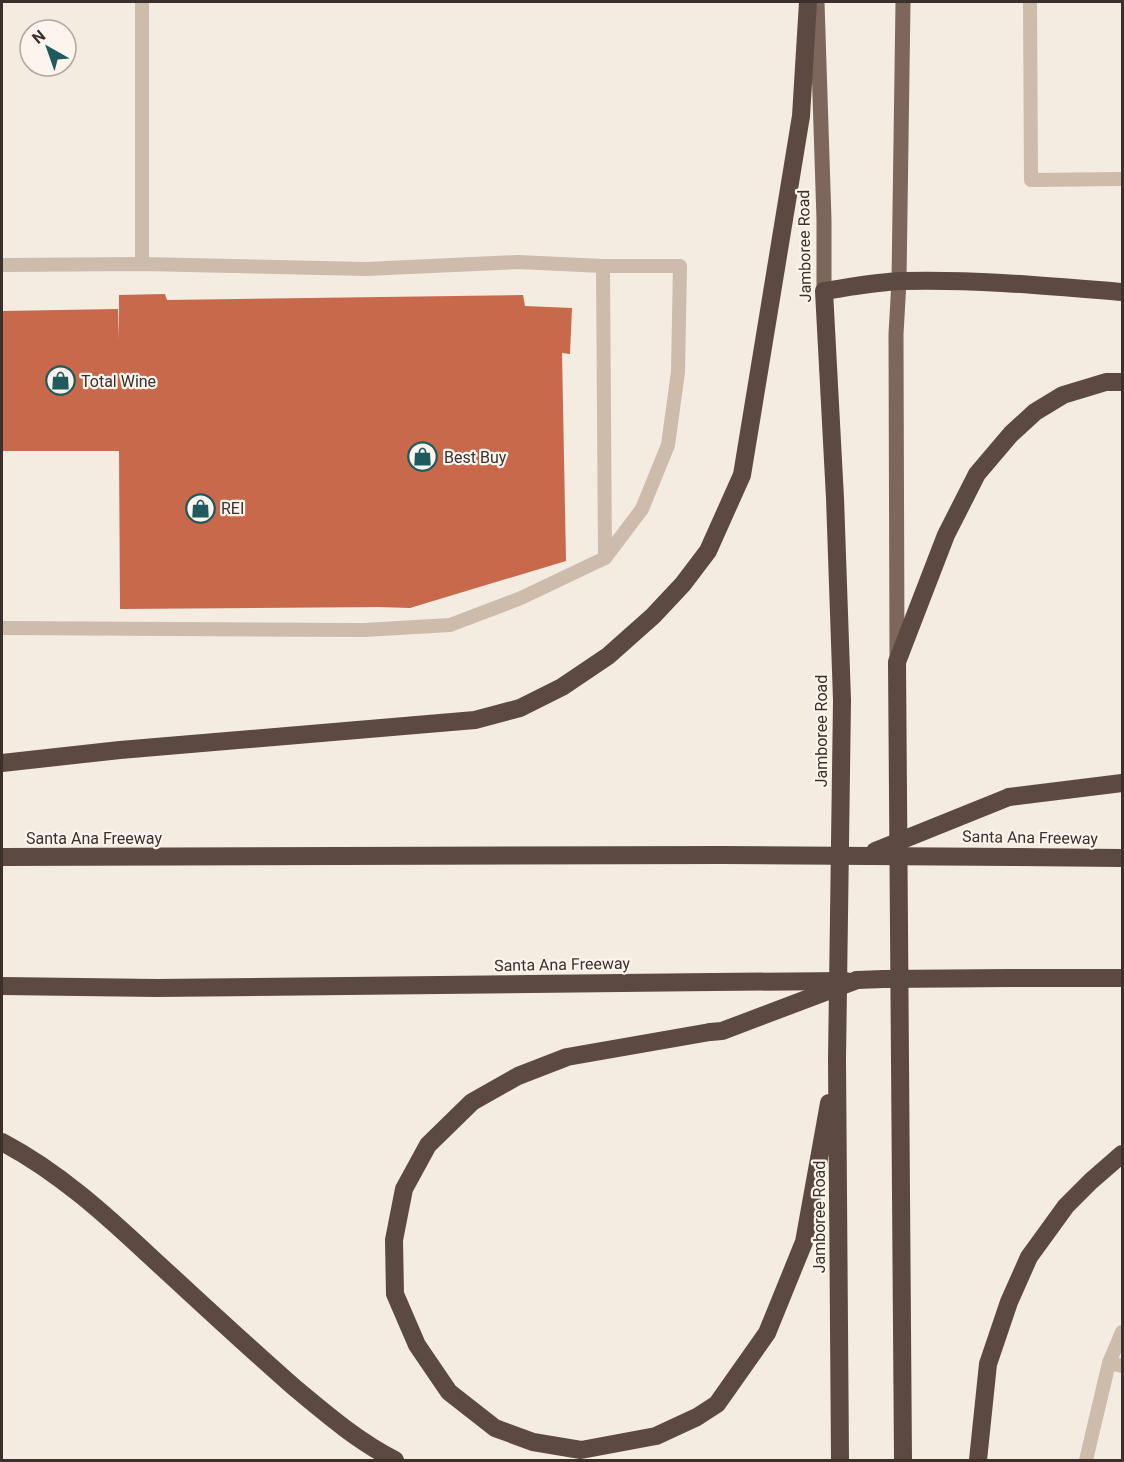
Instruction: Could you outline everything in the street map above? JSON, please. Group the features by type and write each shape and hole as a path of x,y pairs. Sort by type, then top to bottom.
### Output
{"highway":[{"path":"2,764 120,750 475,720 520,708 562,687 608,656 653,616 683,584 708,551 742,475 801,116 808,2"},
{"path":"824,291 899,281 1029,284 1122,292"},
{"name":"Jamboree Road","path":"824,291 835,498 842,700 837,1060 840,1461"},
{"path":"903,1461 897,662 946,535 977,474 1011,434 1035,412 1063,395 1106,382 1122,382"},
{"path":"867,855 1009,797 1122,783"},
{"name":"Santa Ana Freeway","path":"2,857 867,855 1122,858"},
{"name":"Santa Ana Freeway","path":"2,986 157,988 1122,978"},
{"path":"837,1060 804,1242 767,1334 717,1404 697,1418 656,1436 581,1450 533,1442 495,1428 449,1392 417,1346 395,1293 394,1240 404,1189 428,1145 472,1102 518,1076 567,1057 722,1031 857,981"},
{"path":"2,1142 28,1156 97,1207 280,1375 324,1412 395,1461"},
{"path":"978,1461 988,1364 1009,1302 1029,1257 1066,1206 1091,1180 1122,1154"}],"main road":[{"name":"Jamboree Road","path":"817,2 824,291"},
{"path":"897,662 896,334 899,281 903,2"}],"lane":[{"path":"142,2 142,264"},
{"path":"1030,2 1031,180 1122,179"},
{"path":"2,265 142,264 366,268 518,262 603,266 680,266 678,372 668,446 642,509 605,558 521,598 450,624 364,630 2,628"},
{"path":"603,266 605,558"},
{"path":"1086,1461 1116,1364 1122,1332"}],"building":[{"path":"165,294 167,300 523,295 525,306 572,308 570,354 562,353 566,561 410,608 120,609 119,451 2,451 2,311 118,309 119,340 119,295"}],"place":[{"name":"Total Wine","path":"60,381"},
{"name":"Best Buy","path":"423,457"},
{"name":"REI","path":"200,508"}]}
